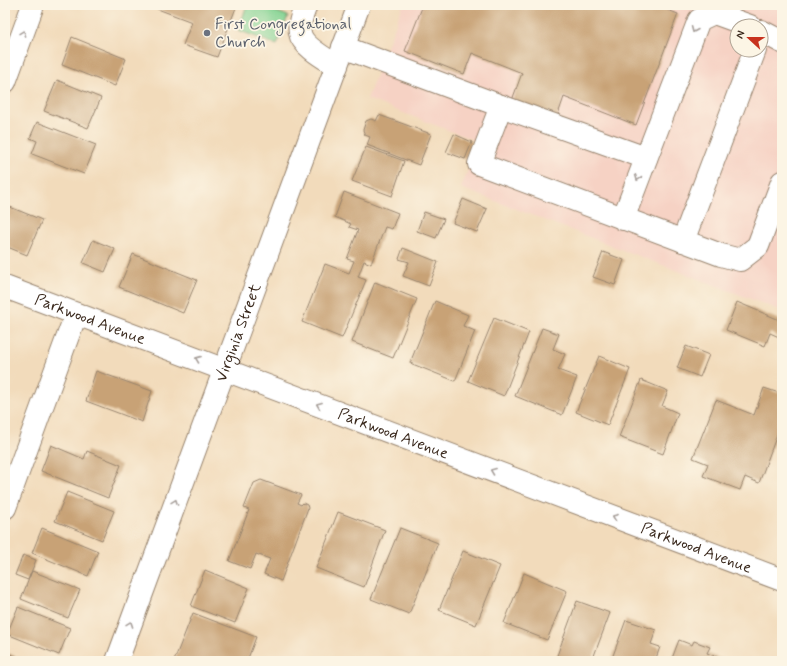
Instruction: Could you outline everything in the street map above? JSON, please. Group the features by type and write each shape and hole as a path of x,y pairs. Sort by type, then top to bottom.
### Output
{"street":[{"path":"5,82 33,5"},
{"path":"306,5 300,22 300,32 302,39 313,51 340,56 501,106 646,158"},
{"name":"Virginia Street","path":"117,661 359,5"},
{"path":"623,219 699,20 714,12 729,18"},
{"path":"769,36 782,42"},
{"path":"683,241 743,58"},
{"path":"501,106 479,164 721,255 740,260 758,246 782,182"},
{"name":"Parkwood Avenue","path":"5,287 782,580"},
{"path":"5,508 76,314"}],"shaded area":[{"path":"403,5 782,5 782,311 461,188 479,142 367,99"}],"green space":[{"path":"247,5 259,5 288,16 277,45 238,30"}],"building":[{"name":"First Congregational Church","path":"147,5 237,5 217,57 183,45 192,22"},
{"path":"423,5 655,5 678,14 636,125 564,97 556,120 511,103 522,73 472,53 464,74 405,51"},
{"path":"72,37 126,59 115,86 62,65"},
{"path":"57,80 101,98 88,128 44,111"},
{"path":"379,115 431,134 419,165 367,145 370,137 365,135 363,130 366,121 371,119 376,121"},
{"path":"37,122 96,145 84,174 32,154 37,141 30,138"},
{"path":"454,134 472,142 465,159 446,152"},
{"path":"366,147 404,161 392,196 352,181"},
{"path":"344,192 398,213 392,229 385,227 371,264 364,261 358,277 366,280 342,338 302,322 325,264 349,273 354,261 347,259 358,230 349,227 351,224 335,217"},
{"path":"463,199 487,209 477,232 453,223"},
{"path":"5,205 42,220 27,255 5,246"},
{"path":"424,212 444,219 436,238 417,231"},
{"path":"93,240 115,249 105,272 83,263"},
{"path":"403,248 438,262 429,286 403,276 409,262 399,259"},
{"path":"603,252 624,260 615,285 593,277"},
{"path":"133,254 197,280 183,313 119,287"},
{"path":"375,282 417,299 393,358 352,342"},
{"path":"435,301 468,315 463,326 475,331 455,381 410,363"},
{"path":"737,302 782,321 782,331 779,337 770,333 765,346 726,330"},
{"path":"494,318 529,332 504,396 468,381"},
{"path":"542,328 559,334 553,349 565,354 558,370 577,377 562,415 515,396"},
{"path":"686,346 709,355 700,377 677,368"},
{"path":"599,356 630,369 608,425 576,412"},
{"path":"96,371 152,391 142,422 86,401"},
{"path":"641,380 668,391 662,406 678,413 663,454 619,437"},
{"path":"764,388 782,394 782,421 759,483 745,477 740,490 703,476 708,464 693,458 716,400 754,415"},
{"path":"51,445 84,459 87,451 121,465 108,498 41,471"},
{"path":"261,480 301,495 297,503 301,505 303,503 307,505 308,508 281,581 264,574 270,559 256,554 250,569 229,561 249,510 244,508 254,483"},
{"path":"67,492 114,511 102,540 55,521"},
{"path":"338,512 385,530 364,587 316,568"},
{"path":"42,528 98,551 88,576 32,553"},
{"path":"400,528 438,543 409,614 371,599"},
{"path":"463,551 500,566 476,625 439,610"},
{"path":"23,555 36,560 28,580 15,575"},
{"path":"205,570 249,588 235,623 191,606"},
{"path":"32,571 80,590 68,618 21,599"},
{"path":"524,573 567,591 547,640 504,623"},
{"path":"577,601 610,613 592,661 555,661"},
{"path":"18,607 70,628 59,655 7,634"},
{"path":"193,613 256,637 247,661 174,661"},
{"path":"626,620 656,630 651,644 660,647 655,661 611,661"},
{"path":"679,640 692,645 694,641 710,647 707,653 722,659 722,661 671,661"},
{"path":"5,652 29,661 5,661"}],"place":[{"name":"First Congregational Church","path":"207,33"}]}
